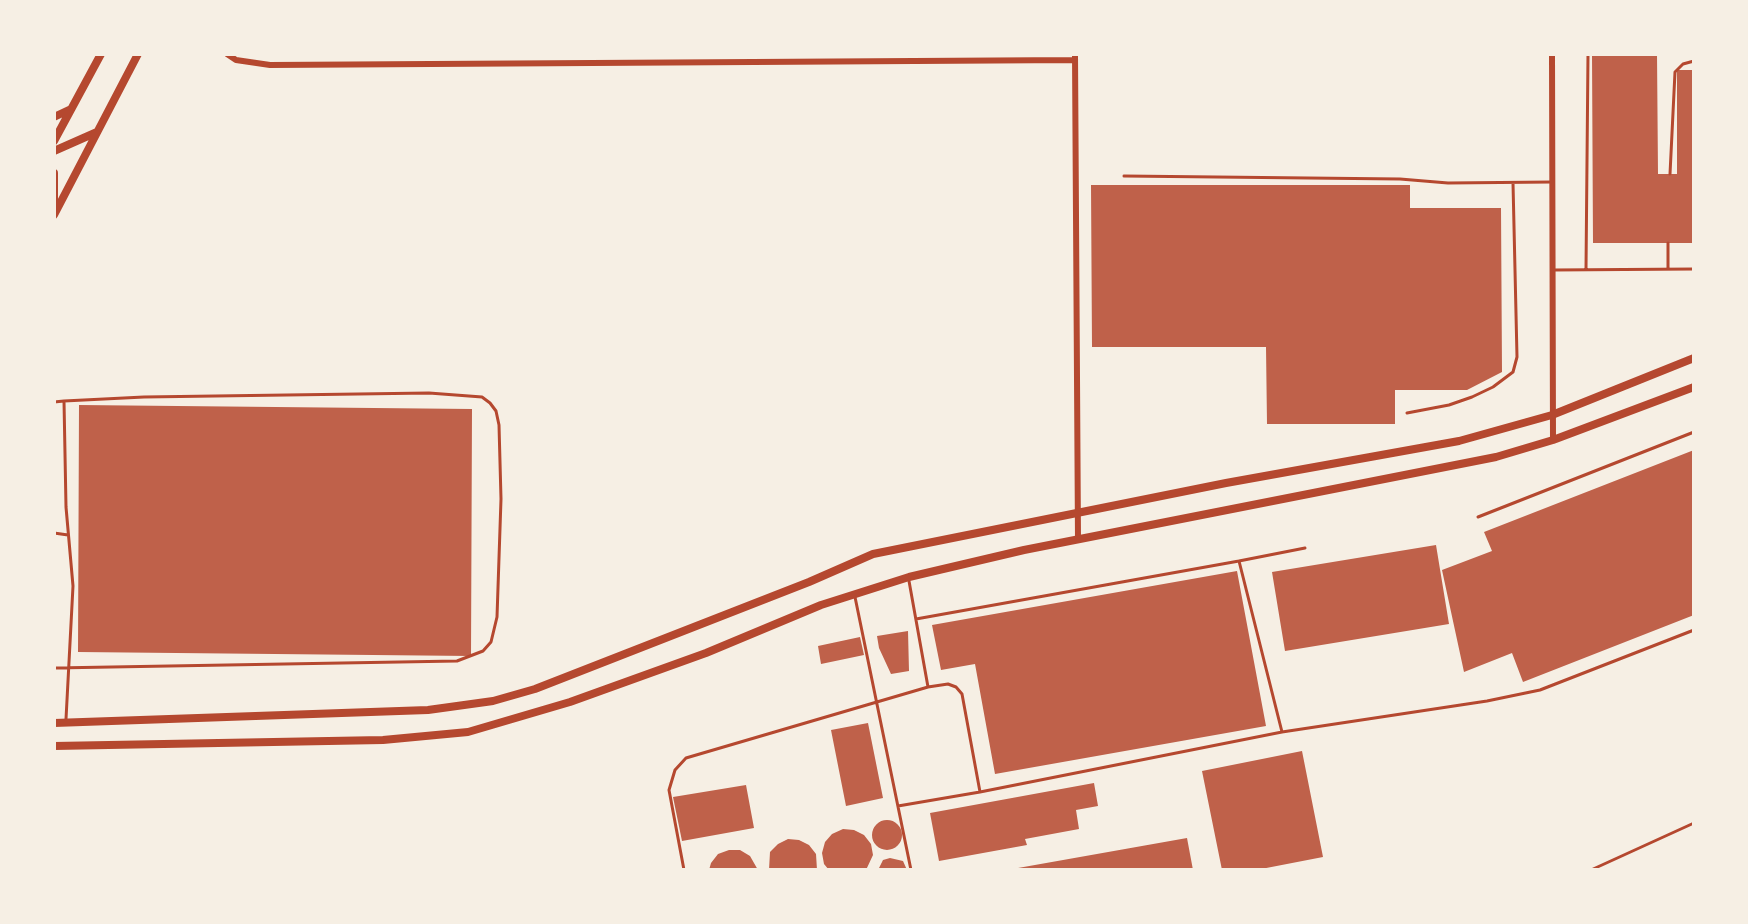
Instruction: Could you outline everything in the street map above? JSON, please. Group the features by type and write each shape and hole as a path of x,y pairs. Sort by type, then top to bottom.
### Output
{"street":[{"path":"54,141 101,54"},
{"path":"54,215 138,54"},
{"path":"227,54 236,60 270,65 1075,57 1078,540"},
{"path":"1552,54 1553,440"},
{"path":"54,117 71,108"},
{"path":"54,151 98,132"},
{"path":"54,173 54,207"},
{"path":"54,723 428,710 493,701 535,689 873,554 1226,483 1459,441 1552,415 1694,358"},
{"path":"54,746 383,740 468,732 583,697 706,653 821,605 909,577 1078,540 1403,478 1496,457 1553,440 1694,387"}],"lane":[{"path":"1586,269 1588,54"},
{"path":"1670,174 1675,72 1683,64 1694,61"},
{"path":"1124,176 1552,182"},
{"path":"1407,413 1472,397 1513,372 1517,357 1513,183"},
{"path":"1668,243 1668,269"},
{"path":"1552,270 1694,269"},
{"path":"54,402 144,397 429,393 482,397 496,411 499,425 501,499 496,630 491,642 472,658 430,663 54,668"},
{"path":"64,401 68,535 73,586 66,723"},
{"path":"1478,517 1694,432"},
{"path":"54,533 68,535"},
{"path":"916,619 1305,548"},
{"path":"1239,561 1282,732"},
{"path":"909,577 928,687"},
{"path":"855,594 911,870"},
{"path":"898,806 1282,732 1540,690 1694,630"},
{"path":"684,870 669,790 670,781 686,758 928,687 948,684 962,694 980,792"},
{"path":"1591,870 1694,823"}],"building":[{"path":"1592,54 1657,54 1658,174 1677,174 1677,70 1694,70 1694,243 1593,243"},
{"path":"1091,185 1410,185 1410,208 1501,208 1502,372 1467,390 1395,390 1395,424 1267,424 1266,347 1092,347"},
{"path":"79,405 472,409 471,656 78,652"},
{"path":"1694,450 1694,615 1523,682 1512,653 1464,672 1442,570 1492,551 1484,532"},
{"path":"1436,545 1449,624 1285,651 1272,572"},
{"path":"1237,571 1266,726 995,774 975,664 941,670 932,625"},
{"path":"908,631 909,671 891,674 877,636"},
{"path":"860,637 864,655 821,664 818,646"},
{"path":"868,723 883,798 846,806 831,730"},
{"path":"1302,751 1323,857 1256,870 1222,870 1202,771"},
{"path":"1094,783 1098,806 1076,810 1079,829 1025,839 1027,845 939,861 930,813"},
{"path":"746,785 754,828 682,841 673,797"},
{"path":"887,820 898,824 902,835 898,846 887,850 876,846 872,835 876,824"},
{"path":"843,829 864,835 871,844 873,855 866,870 829,870 824,864 822,853 825,842"},
{"path":"1187,838 1193,870 1018,870 1018,868"},
{"path":"788,839 809,845 816,854 817,870 769,870 770,852"},
{"path":"740,850 750,856 758,870 709,870 718,854"},
{"path":"883,860 903,861 907,870 878,870"}]}
